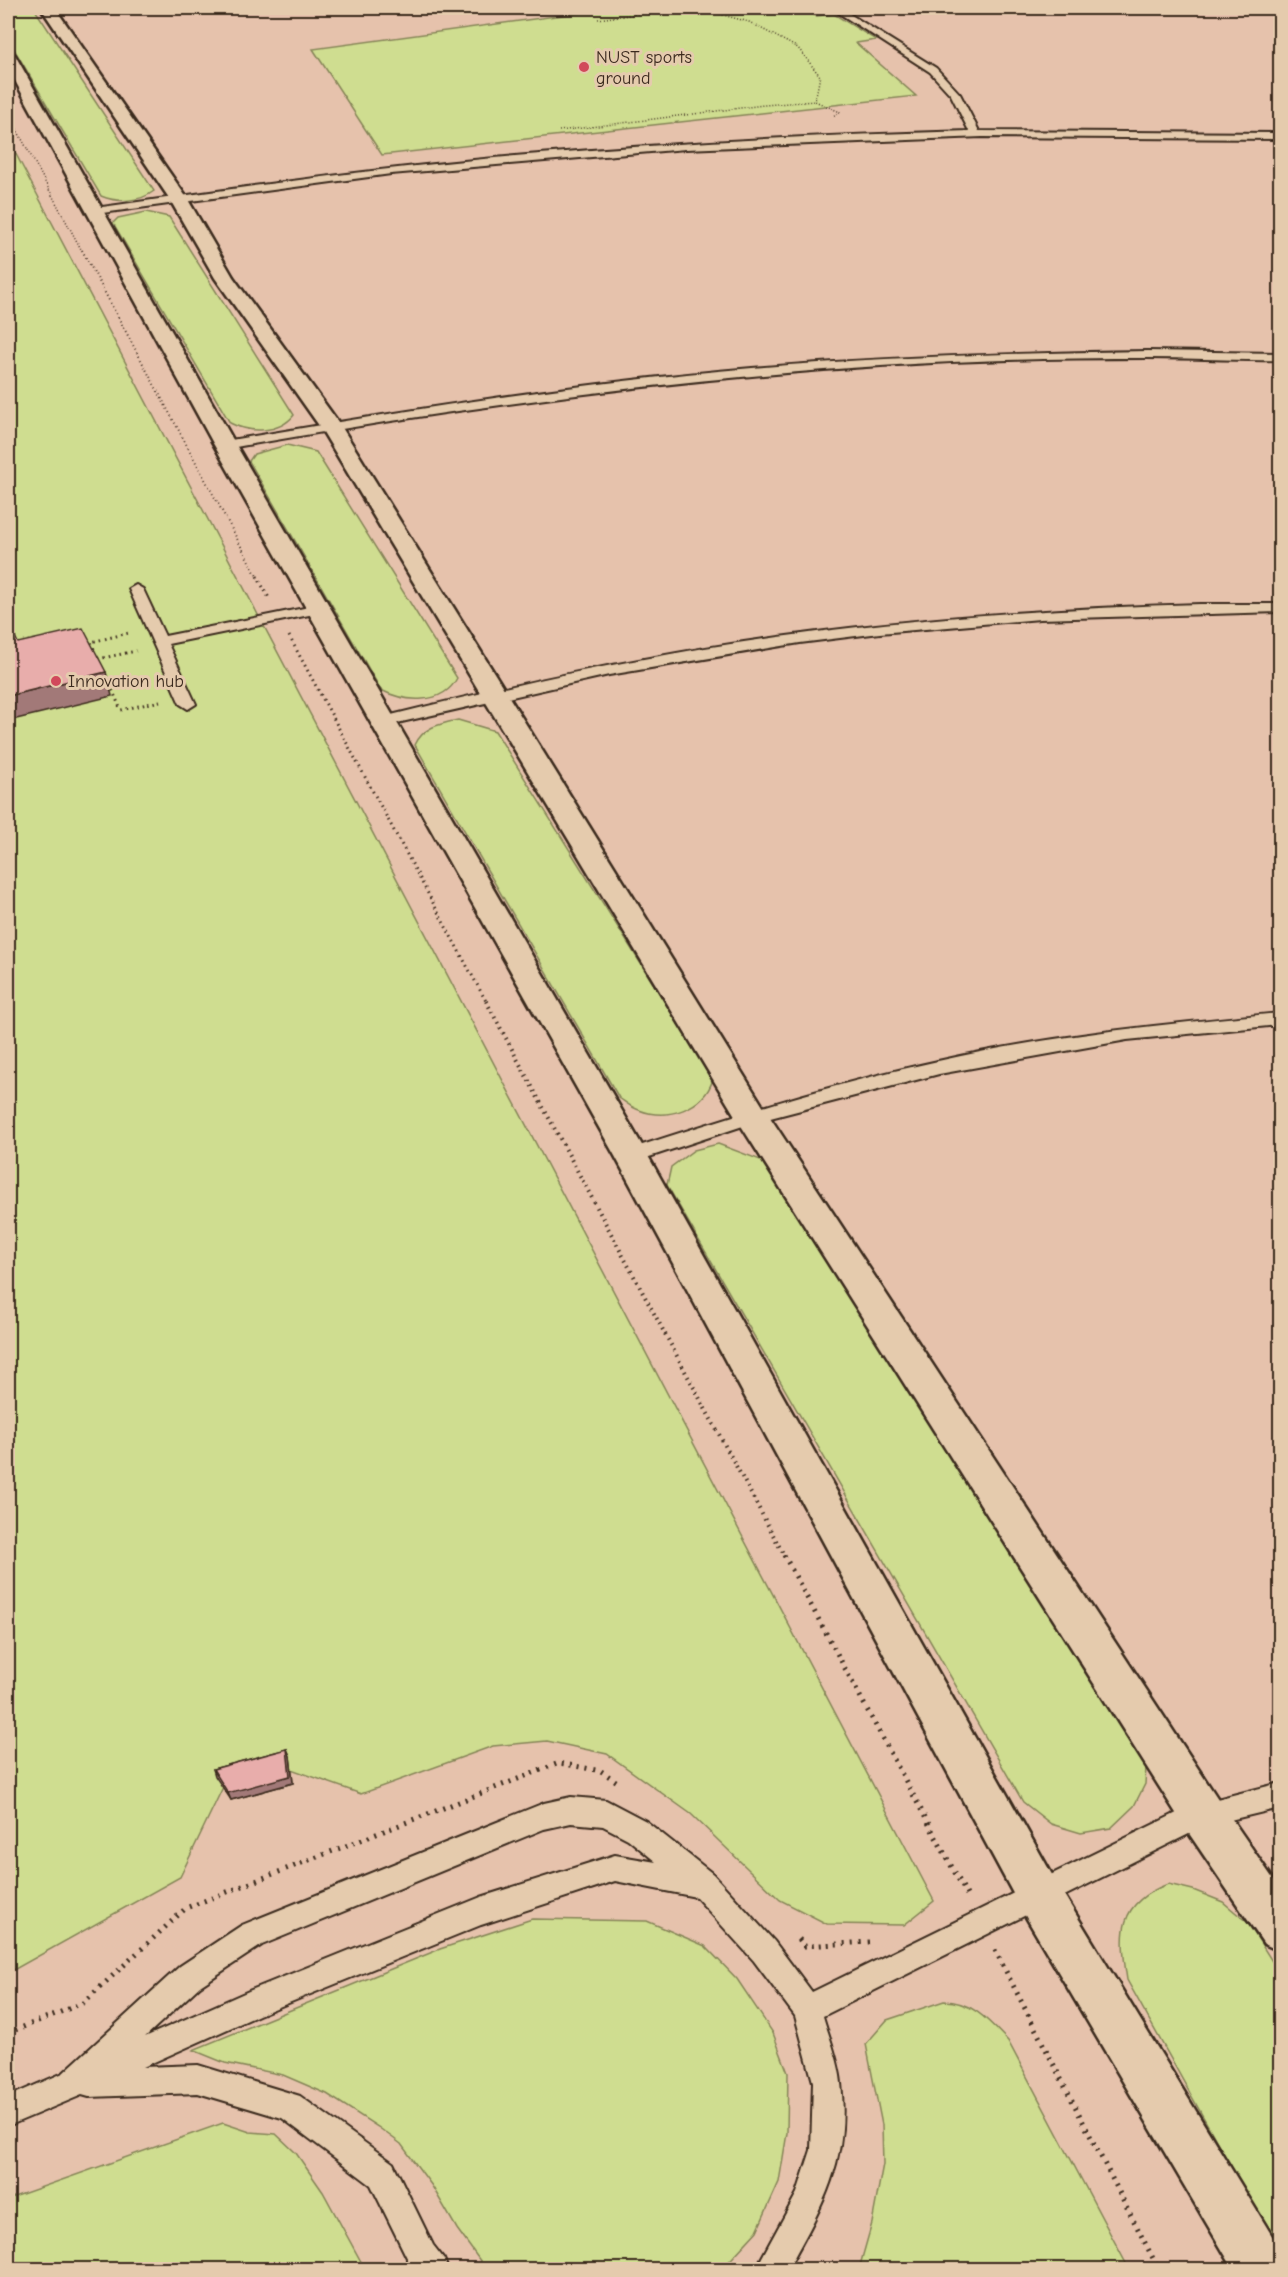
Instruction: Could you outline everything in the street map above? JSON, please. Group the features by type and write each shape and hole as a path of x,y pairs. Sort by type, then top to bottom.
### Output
{"street":[{"path":"48,8 178,198 224,278 330,426 752,1116 1202,1814 1281,1928"},
{"path":"8,55 225,445 632,1156 1039,1896 1264,2270"}],"lane":[{"path":"835,8 933,70 956,94 975,133"},
{"path":"95,211 349,175 571,152 749,141 975,133 1163,133 1281,136"},
{"path":"225,445 517,397 700,376 871,363 1065,356 1281,357"},
{"path":"135,590 186,700"},
{"path":"384,721 495,694 644,664 791,640 926,625 1083,613 1281,608"},
{"path":"156,635 319,609"},
{"path":"632,1156 752,1116 939,1067 1127,1034 1281,1019"},
{"path":"807,2009 1202,1814 1281,1796"},
{"path":"71,2085 190,1976 252,1935 544,1816 571,1810 606,1813 637,1830 704,1884 764,1951 807,2009 827,2082 826,2150 810,2200 770,2270"},
{"path":"8,2112 251,2004 471,1916 615,1868 704,1884"},
{"path":"71,2085 114,2081 198,2079 290,2106 382,2174 422,2256 433,2270"}],"path":[{"path":"598,19 676,9 701,9 749,22 798,48 820,76 815,101"},
{"path":"560,131 764,105 815,101 840,112 830,117"},
{"path":"8,113 982,1923 1159,2270"},
{"path":"98,659 91,642 156,635"},
{"path":"107,680 121,710 186,700"}],"shaded area":[{"path":"8,8 1280,8 1280,2269 8,2269"}],"green space":[{"path":"8,8 34,8 154,191 129,200 114,200 101,196 8,39"},
{"path":"614,8 802,8 816,16 834,14 876,40 856,43 916,96 382,155 313,49"},
{"path":"8,139 934,1901 904,1925 827,1924 780,1900 691,1814 607,1754 547,1741 493,1746 361,1794 291,1769 288,1757 223,1787 180,1877 8,1973"},
{"path":"146,212 169,217 294,415 288,421 272,429 264,430 246,429 230,423 113,223 118,218"},
{"path":"287,445 316,452 457,678 451,687 442,693 433,697 411,699 381,690 249,461 254,454"},
{"path":"458,720 495,731 713,1079 702,1098 693,1105 672,1113 650,1113 634,1108 619,1098 415,745 427,730"},
{"path":"718,1144 766,1162 1146,1767 1145,1784 1134,1806 1111,1828 1081,1833 1051,1824 1023,1802 667,1185 671,1167 694,1150"},
{"path":"1168,1884 1193,1890 1223,1902 1248,1923 1280,1974 1280,2255 1127,1980 1123,1934 1131,1910 1139,1900"},
{"path":"532,1919 647,1921 705,1946 737,1979 773,2033 788,2073 787,2133 779,2182 757,2231 722,2269 486,2269 457,2229 432,2186 401,2144 327,2094 283,2075 225,2063 193,2050 440,1949"},
{"path":"944,2001 972,2008 1008,2041 1129,2269 859,2269 872,2223 883,2164 882,2125 866,2044 887,2020"},
{"path":"223,2123 250,2132 276,2134 296,2153 323,2192 365,2269 8,2269 8,2199"}],"building":[{"path":"10,626 18,643 83,628 106,672 8,696 8,627"},
{"path":"287,1749 290,1776 228,1793 213,1769"}],"place":[{"name":"NUST sports ground","path":"584,67"},
{"name":"Innovation hub","path":"56,681"}]}
